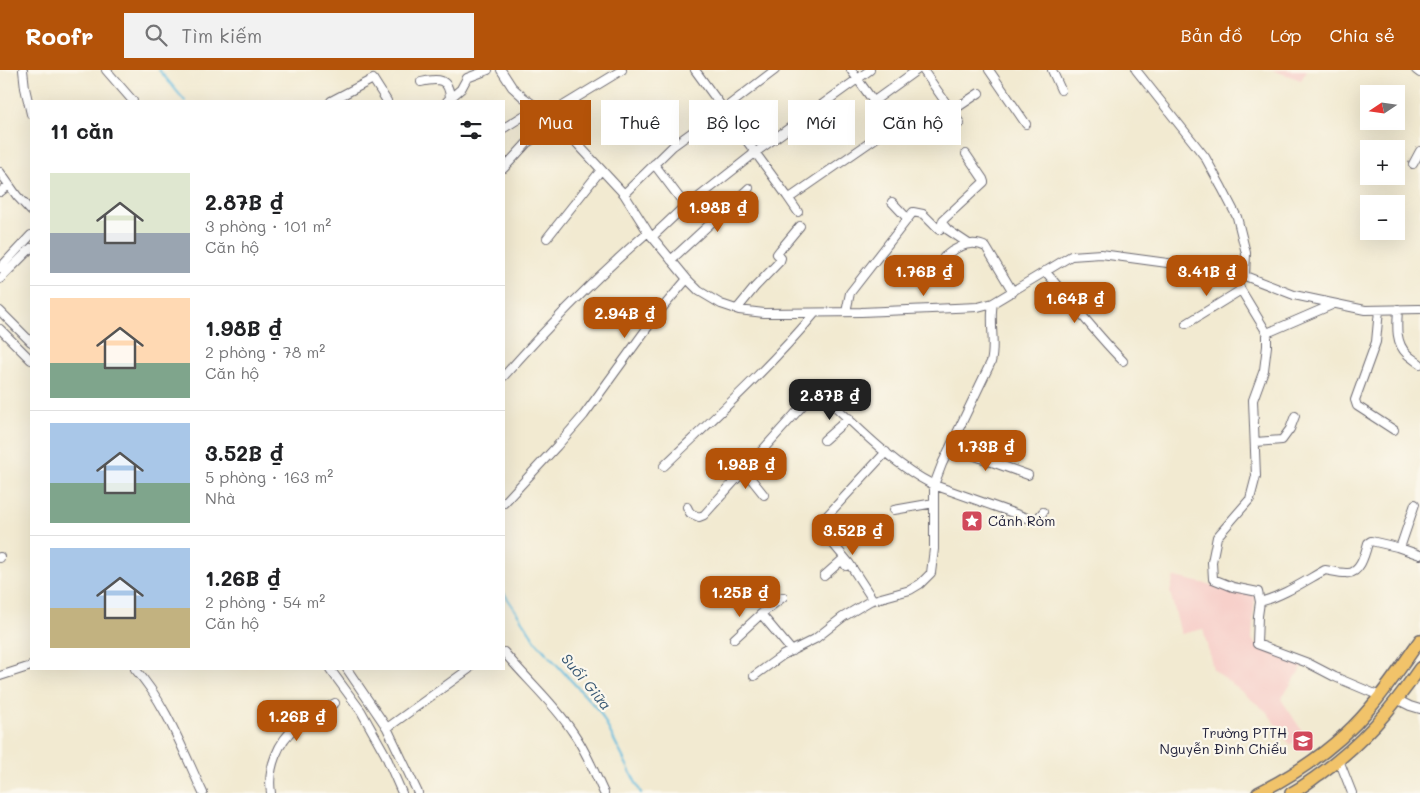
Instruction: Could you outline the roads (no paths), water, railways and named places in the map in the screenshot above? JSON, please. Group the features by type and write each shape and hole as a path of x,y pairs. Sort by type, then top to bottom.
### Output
{"highway":[{"path":"1258,793 1299,770 1337,742 1369,709 1420,640"},
{"path":"1292,793 1340,760 1373,729 1398,700 1420,668"},
{"path":"1382,693 1398,700"}],"street":[{"path":"23,70 30,110"},
{"path":"106,70 132,100"},
{"path":"449,100 461,89 467,78 488,70"},
{"path":"501,70 512,87 527,100"},
{"path":"573,100 622,70"},
{"path":"695,70 717,100"},
{"path":"736,100 775,70"},
{"path":"851,70 873,100"},
{"path":"505,375 550,324 614,261 650,235 688,203 698,199 756,152 870,70"},
{"path":"875,100 916,70"},
{"path":"923,70 944,100"},
{"path":"989,70 1026,124"},
{"path":"1052,70 1061,90"},
{"path":"1136,70 1205,157 1226,195 1237,218 1246,253 1244,276"},
{"path":"1416,70 1420,73"},
{"path":"333,100 373,79 386,100"},
{"path":"421,82 438,79 443,81 450,90 449,100"},
{"path":"961,105 979,93"},
{"path":"505,127 520,117"},
{"path":"624,194 673,146 689,134"},
{"path":"505,167 525,145"},
{"path":"579,145 624,194 650,235 687,279 700,291 721,304 737,309 764,313 815,313 978,306 993,303 1071,256 1101,254 1219,270 1244,276 1294,296 1365,310 1420,309"},
{"path":"751,145 798,212"},
{"path":"787,196 796,195 868,145"},
{"path":"1413,164 1420,151"},
{"path":"966,154 984,179 984,182 943,220 942,224 969,244"},
{"path":"654,164 682,200 688,203"},
{"path":"547,238 602,170"},
{"path":"0,172 30,210"},
{"path":"0,192 9,185"},
{"path":"671,260 749,188"},
{"path":"892,202 907,218"},
{"path":"846,312 850,293 913,212 923,214 939,230"},
{"path":"737,309 780,260 781,258 777,254 800,226"},
{"path":"0,268 30,236"},
{"path":"944,257 964,245 979,243 986,247 1013,292"},
{"path":"0,279 30,249"},
{"path":"1045,272 1102,340 1123,361"},
{"path":"1234,274 1241,290 1267,332 1267,346 1264,370 1253,400 1256,476 1250,499 1217,537 1212,562 1214,579 1233,587 1258,592 1260,602 1256,633 1257,644 1308,663 1334,677 1382,693"},
{"path":"505,502 584,415 658,313 687,279"},
{"path":"1186,324 1241,290"},
{"path":"754,676 783,655 815,639 843,616 871,600 910,590 920,584 931,573 934,549 934,486 942,464 991,362 993,355 991,326 993,303"},
{"path":"1267,332 1334,304"},
{"path":"1398,309 1396,332 1400,344 1406,354 1420,364"},
{"path":"1379,310 1376,341 1355,400 1357,406 1394,430"},
{"path":"0,311 30,341"},
{"path":"664,466 740,394 792,341 815,313"},
{"path":"0,329 30,359"},
{"path":"687,507 690,513 699,517 704,515 779,430 813,394 820,392 886,452 919,478 934,486 1030,520 1038,518 1043,512"},
{"path":"1256,442 1282,440 1290,429 1295,416"},
{"path":"824,440 849,418"},
{"path":"950,447 1028,475"},
{"path":"871,600 849,563 825,534 822,526 825,518 886,452"},
{"path":"744,470 764,495"},
{"path":"894,510 934,503"},
{"path":"1400,548 1415,504"},
{"path":"1260,602 1311,580 1325,570 1348,574 1353,572 1360,565 1368,543 1371,541 1420,555"},
{"path":"824,576 842,560 871,600"},
{"path":"734,639 783,597"},
{"path":"761,614 792,651"},
{"path":"505,653 572,731 583,748 604,793"},
{"path":"0,676 30,666"},
{"path":"136,670 147,682 166,715 202,793"},
{"path":"331,670 361,711 385,754 402,793"},
{"path":"347,670 387,728 418,793"},
{"path":"387,728 464,670"},
{"path":"1398,700 1420,709"},
{"path":"271,793 270,777 275,756 283,741 296,726 335,703"},
{"path":"1340,760 1352,793"}],"waterway":[{"name":"Suối Giữa","path":"159,70 184,100"},
{"name":"Suối Giữa","path":"505,595 537,643 600,712 641,793"}],"place":[{"name":"Cảnh Ròm","path":"972,521"},
{"name":"Trường PTTH Nguyễn Đình Chiểu","path":"1303,741"}]}
